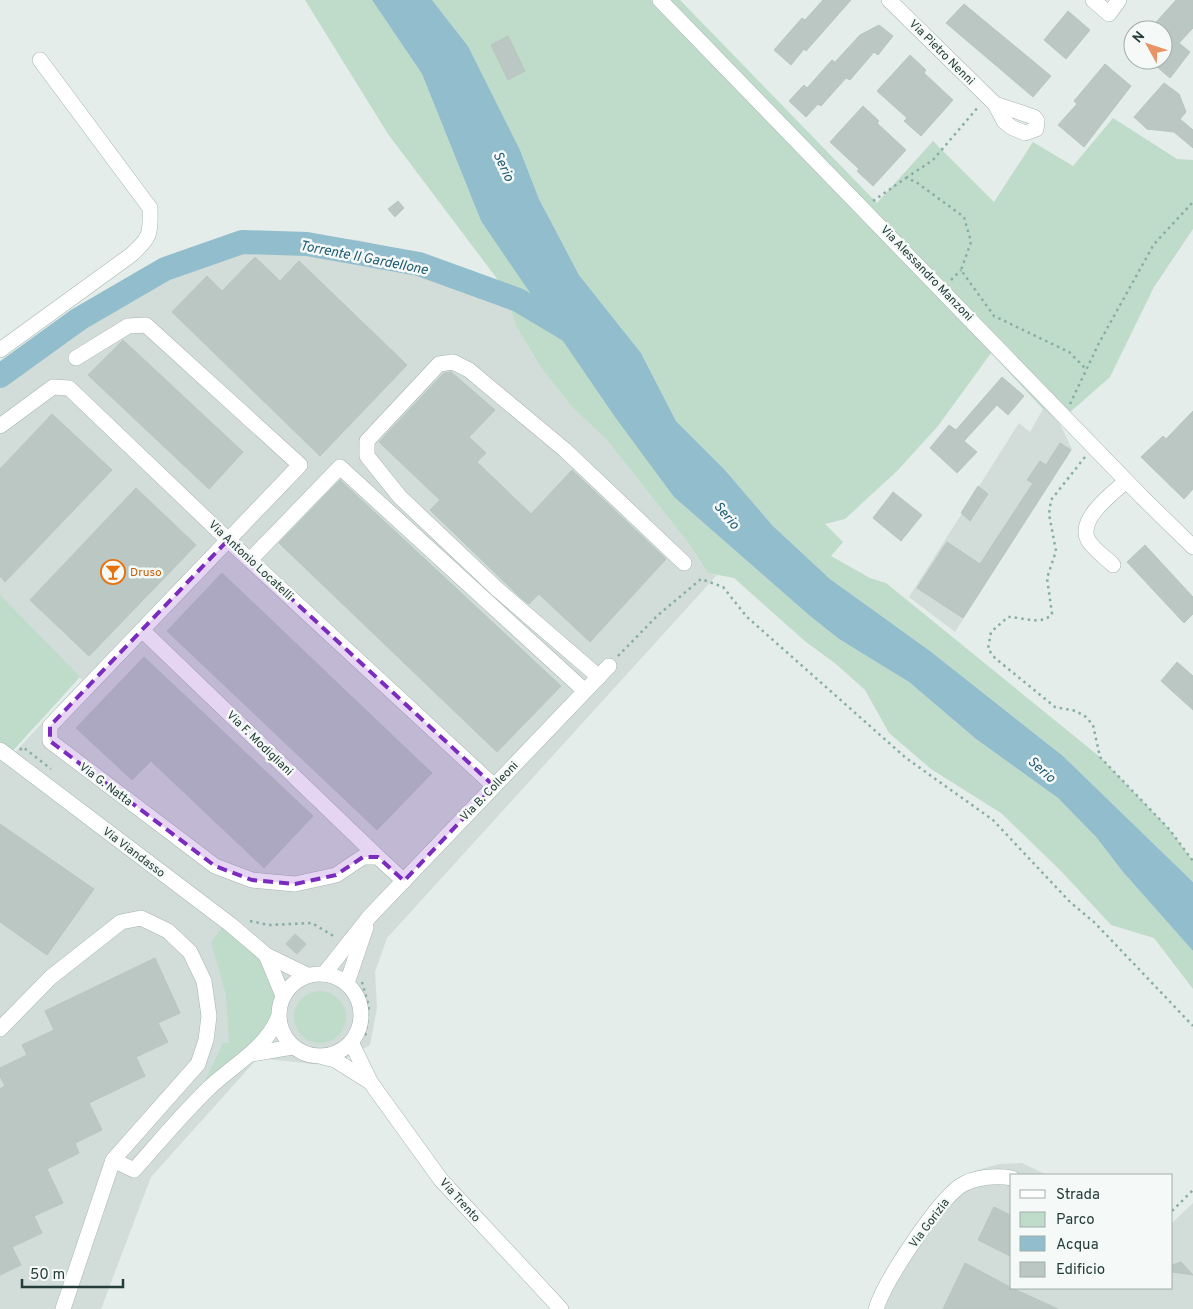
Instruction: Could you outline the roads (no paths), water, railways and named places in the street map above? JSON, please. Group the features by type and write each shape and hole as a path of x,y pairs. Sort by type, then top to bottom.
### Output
{"street":[{"name":"Via Alessandro Manzoni","path":"660,0 1126,481 1193,546"},
{"name":"Via Pietro Nenni","path":"889,0 991,100"},
{"path":"1093,0 1109,14 1119,0"},
{"path":"0,350 132,255 146,241 151,225 150,208 40,60"},
{"name":"Via G. Natta","path":"76,358 128,326 146,325 300,465 50,726 50,740 215,866 252,880 295,884 336,874 363,857 378,857"},
{"name":"Via B. Colleoni","path":"324,974 370,916 604,671 498,589 400,497 367,456 367,440 438,364 453,362 469,370 565,450 684,563"},
{"name":"Via Antonio Locatelli","path":"0,426 53,387 69,388 228,540 494,786"},
{"path":"250,560 340,467 585,691"},
{"path":"1114,565 1095,548 1088,539 1085,530 1092,514 1126,481"},
{"name":"Via F. Modigliani","path":"142,630 378,857"},
{"name":"Via Viandasso","path":"0,750 231,925 266,955 307,975"},
{"path":"378,857 404,881"},
{"name":"Via B. Colleoni","path":"347,983 370,916"},
{"path":"0,1029 51,977 122,922 141,918 168,931 190,952 204,981 209,1016 206,1040 198,1064 114,1160 63,1309"},
{"name":"Via Viandasso","path":"266,955 283,996"},
{"path":"114,1160 134,1170 192,1105 271,1034 278,1018 283,996 297,980 307,975 324,974 336,977 347,983 355,993 360,1005 359,1042 323,1057 307,1054 292,1047 285,1039 278,1018"},
{"name":"Via Trento","path":"359,1042 371,1082 441,1180 561,1309"},
{"path":"248,1054 292,1047"},
{"name":"Via Trento","path":"323,1057 340,1063 371,1082"},
{"name":"Via Gorizia","path":"876,1309 915,1240 942,1203 960,1186 972,1180 1001,1176 1010,1178"}],"water":[{"name":"Serio","path":"372,0 432,0 468,46 520,150 539,199 579,275 641,353 676,421 724,469 773,526 830,579 930,651 1063,756 1193,882 1193,951 1123,872 1096,837 1058,798 976,739 909,682 839,639 674,497 615,417 481,221 422,74"}],"waterway":[{"name":"Torrente Il Gardellone","path":"0,376 79,319 165,269 242,242 307,244 419,264 518,300 570,331"}],"place":[{"name":"Druso","path":"113,572"}]}
